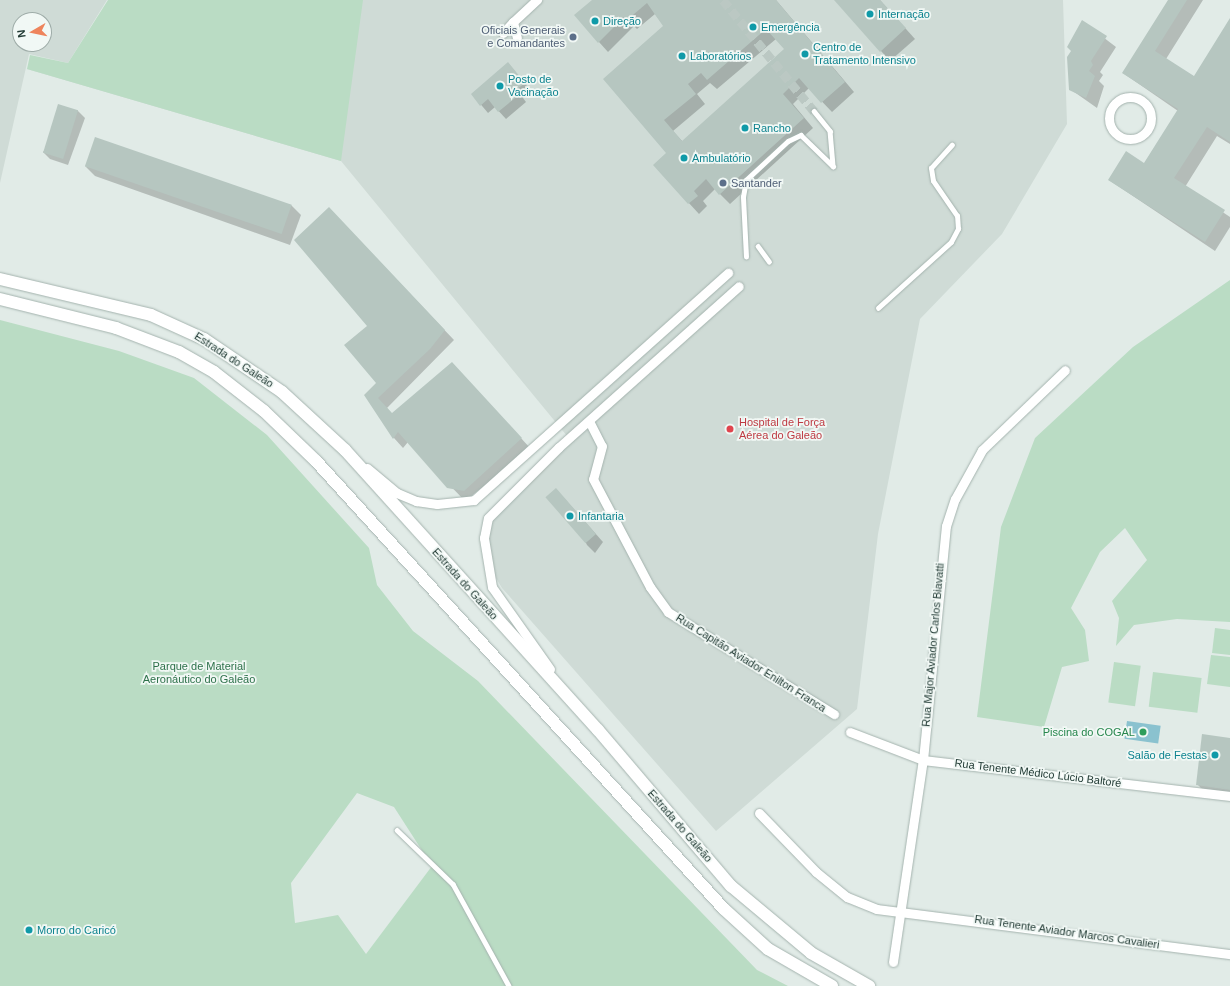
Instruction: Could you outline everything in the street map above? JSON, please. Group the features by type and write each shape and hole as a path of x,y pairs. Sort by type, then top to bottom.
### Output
{"main road":[{"name":"Estrada do Galeão","path":"0,279 119,304 179,326 259,373 316,420 345,450 598,730 731,886 760,913 811,953 870,986"},
{"name":"Estrada do Galeão","path":"0,299 116,328 179,352 214,372 264,411 316,461 724,909 768,949 832,986"}],"street":[{"path":"503,33 537,0"},
{"path":"513,22 517,38"},
{"path":"1122,99 1141,101 1149,112 1149,125 1135,139 1121,138 1111,128 1109,113 1122,99"},
{"path":"345,450 397,493 437,504 474,500 728,274"},
{"path":"598,730 523,635 492,587 484,538 488,518 589,421 739,286"},
{"name":"Rua Major Aviador Carlos Biavatti","path":"893,962 903,910 923,760 946,526 955,499 982,450 1065,370"},
{"name":"Rua Capitão Aviador Enilton Franca","path":"589,421 602,446 593,479 650,587 668,612 834,714"},
{"name":"Rua Tenente Médico Lúcio Baltoré","path":"850,732 923,760 1230,796"},
{"name":"Rua Tenente Aviador Marcos Cavalieri","path":"760,813 816,872 848,897 877,909 903,910 1230,954"}],"lane":[{"path":"746,257 743,197 746,180 788,141 801,135 833,166 830,131 814,112"},
{"path":"878,308 951,242 958,229 957,216 933,181 931,168 952,145"},
{"path":"758,246 770,261"},
{"path":"397,830 453,884 509,986"}],"shaded area":[{"path":"0,0 107,0 68,63 29,54 0,183"},
{"name":"Hospital de Força Aérea do Galeão","path":"109,0 1063,0 1067,124 1002,234 920,319 878,534 857,709 716,831 502,588 490,568 488,542 493,520 572,442 341,161 27,69 69,64"}],"green space":[{"path":"108,0 363,0 341,161 27,69 30,55 68,63"},
{"path":"1230,280 1230,622 1177,619 1134,625 1116,646 1119,618 1112,601 1147,560 1125,528 1100,552 1071,608 1085,630 1089,661 1062,667 1044,727 977,717 1001,527 1035,438 1133,347"},
{"name":"Parque de Material Aeronáutico do Galeão","path":"0,320 119,351 194,378 267,435 369,548 377,585 413,631 478,681 757,970 788,986 0,986","holes":["357,793 394,807 432,866 366,954 338,915 295,923 291,883"]},
{"path":"1215,628 1230,630 1230,655 1212,653"},
{"path":"1211,655 1230,657 1230,687 1207,684"},
{"path":"1114,662 1141,666 1135,706 1108,703"},
{"path":"1153,672 1202,678 1197,713 1149,707"}],"water":[{"name":"Piscina do COGAL","path":"1127,721 1161,726 1158,744 1124,739"}],"building":[{"path":"592,0 776,0 845,82 821,103 799,78 783,94 804,118 719,195 706,179 694,191 698,196 688,204 653,165 666,153 603,79 663,26 647,3 627,20 624,17 598,43 574,15","holes":["766,29 784,49 682,141 664,120 696,94 688,84 701,73 707,80"]},
{"name":"Internação","path":"834,0 880,0 906,28 880,52"},
{"path":"1168,0 1187,0 1155,51 1194,76 1230,18 1230,142 1207,127 1174,178 1225,210 1205,242 1108,180 1126,151 1144,163 1178,109 1122,73"},
{"path":"1082,20 1107,36 1091,61 1093,65 1089,71 1095,76 1086,98 1069,90 1067,57 1071,51 1067,47"},
{"name":"Posto de Vacinação","path":"508,62 525,83 516,90 520,94 498,112 488,99 480,106 471,94"},
{"path":"58,104 78,110 63,159 43,153"},
{"path":"95,137 292,205 282,234 85,166"},
{"path":"329,207 445,330 430,349 378,398 392,413 452,362 522,438 464,491 447,488 398,432 393,439 364,395 376,383 344,345 367,326 294,240"},
{"name":"Infantaria","path":"556,488 596,534 585,543 545,497"},
{"name":"Salão de Festas","path":"1202,734 1230,738 1230,790 1196,785"}],"tunnel":[{"path":"723,0 814,111"}],"place":[{"name":"Internação","path":"870,14"},
{"name":"Direção","path":"595,21"},
{"name":"Emergência","path":"753,27"},
{"name":"Oficiais Generais e Comandantes","path":"573,37"},
{"name":"Centro de Tratamento Intensivo","path":"805,54"},
{"name":"Laboratórios","path":"682,56"},
{"name":"Posto de Vacinação","path":"500,86"},
{"name":"Rancho","path":"745,128"},
{"name":"Ambulatório","path":"684,158"},
{"name":"Santander","path":"723,183"},
{"name":"Hospital de Força Aérea do Galeão","path":"730,429"},
{"name":"Infantaria","path":"570,516"},
{"name":"Piscina do COGAL","path":"1143,732"},
{"name":"Salão de Festas","path":"1215,755"},
{"name":"Morro do Caricó","path":"29,930"}]}
